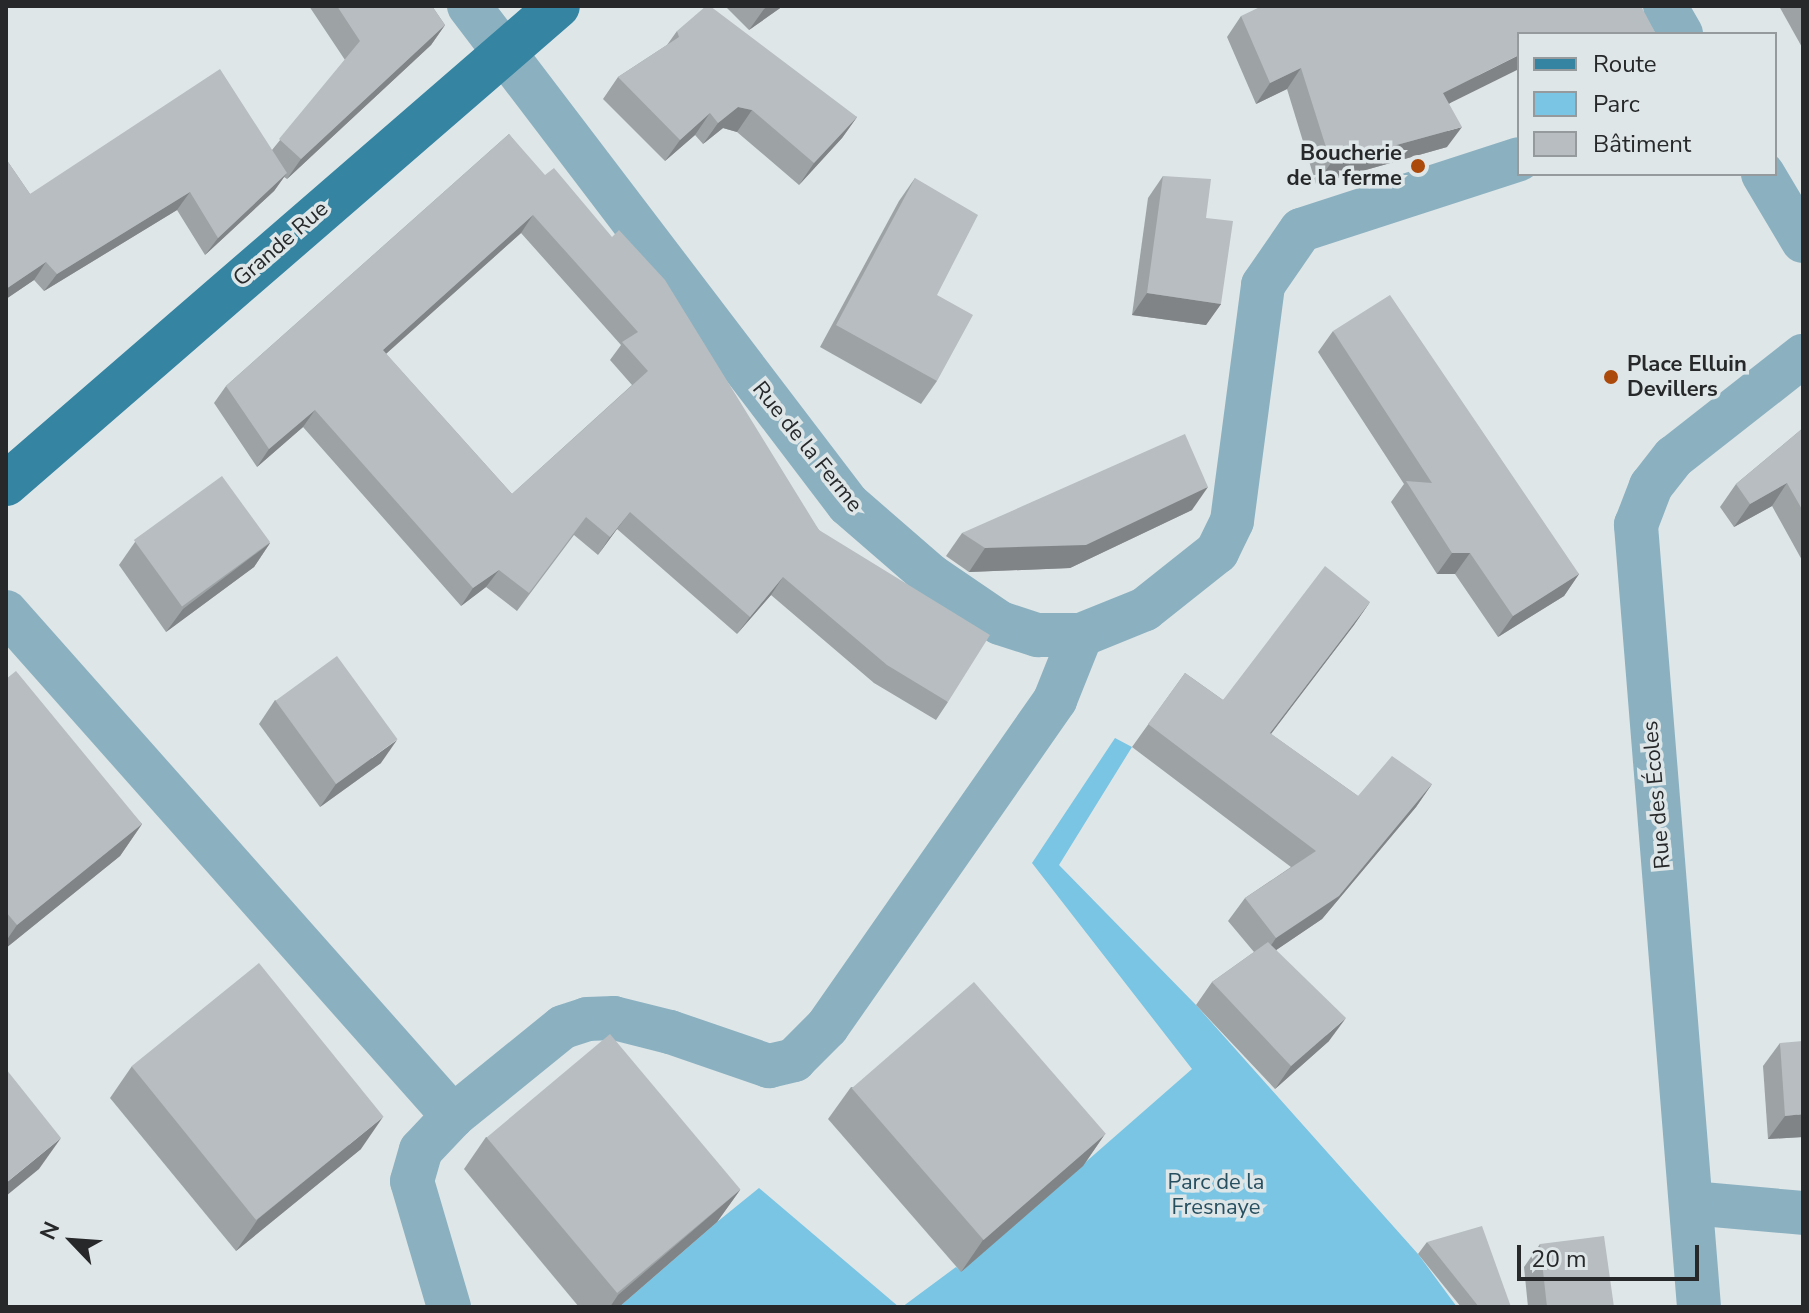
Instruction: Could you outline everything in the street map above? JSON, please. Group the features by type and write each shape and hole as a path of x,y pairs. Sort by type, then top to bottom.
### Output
{"main road":[{"name":"Grande Rue","path":"6,484 502,50 558,6"}],"street":[{"name":"Rue de la Ferme","path":"469,6 848,504 1000,623 1038,635 1081,635 1145,609 1217,552 1232,521 1263,285 1301,230 1517,160"},
{"path":"1665,6 1680,32"},
{"path":"1764,176 1803,241"},
{"name":"Rue des Écoles","path":"1699,1307 1636,525 1651,486 1674,457 1803,356"},
{"path":"6,612 453,1116"},
{"path":"449,1307 412,1181 421,1150 453,1116 563,1027 587,1019 614,1018 769,1066 794,1060 827,1027 1055,700 1081,635"},
{"path":"1691,1203 1803,1213"}],"green space":[{"name":"Parc de la Fresnaye","path":"1115,738 1132,747 1059,865 1196,1005 1418,1254 1457,1307 902,1307 956,1267 961,1271 1192,1069 1032,863"},
{"path":"759,1188 899,1307 619,1307 717,1222"}],"building":[{"path":"337,6 432,6 445,25 301,159 279,139 360,41"},
{"path":"706,6 857,117 814,163 752,110 738,107 718,123 710,113 680,140 618,77 679,37 677,31"},
{"path":"1262,6 1641,6 1655,32 1517,32 1517,56 1443,93 1462,127 1331,163 1301,68 1270,83 1241,16"},
{"path":"220,69 287,173 218,238 190,192 57,274 46,262 6,289 6,159 30,194"},
{"path":"509,134 545,175 554,168 612,237 619,230 665,280 819,530 990,635 948,702 887,665 783,577 750,617 630,512 610,537 586,517 529,593 499,570 473,588 315,410 269,449 226,386","holes":["533,215 638,332 622,342 648,371 512,494 383,350"]},
{"path":"1163,176 1211,179 1206,218 1233,221 1221,304 1147,293"},
{"path":"915,178 978,215 937,295 973,315 937,381 836,325"},
{"path":"1390,295 1579,574 1513,616 1470,553 1452,553 1406,481 1432,483 1333,331"},
{"path":"1803,428 1803,511 1787,483 1750,504 1736,484"},
{"path":"1185,434 1208,487 1086,545 985,548 962,533"},
{"path":"222,476 270,542 182,606 134,540"},
{"path":"1325,566 1370,602 1270,733 1358,796 1392,756 1432,784 1339,896 1276,938 1245,898 1316,851 1148,724 1185,673 1223,700"},
{"path":"337,656 398,739 336,784 276,701"},
{"path":"16,671 142,824 17,925 6,912 6,679"},
{"path":"1268,942 1346,1018 1291,1066 1212,982"},
{"path":"259,963 384,1117 256,1220 132,1066"},
{"path":"974,982 1106,1134 984,1240 852,1088"},
{"path":"610,1034 740,1190 617,1293 487,1137"},
{"path":"1803,1041 1803,1114 1785,1116 1780,1043"},
{"path":"6,1069 61,1138 6,1183"},
{"path":"1482,1226 1511,1307 1479,1307 1427,1242"},
{"path":"1604,1236 1614,1307 1547,1307 1540,1244"}],"place":[{"name":"Boucherie de la ferme","path":"1418,166"},
{"name":"Place Elluin Devillers","path":"1611,377"}]}
